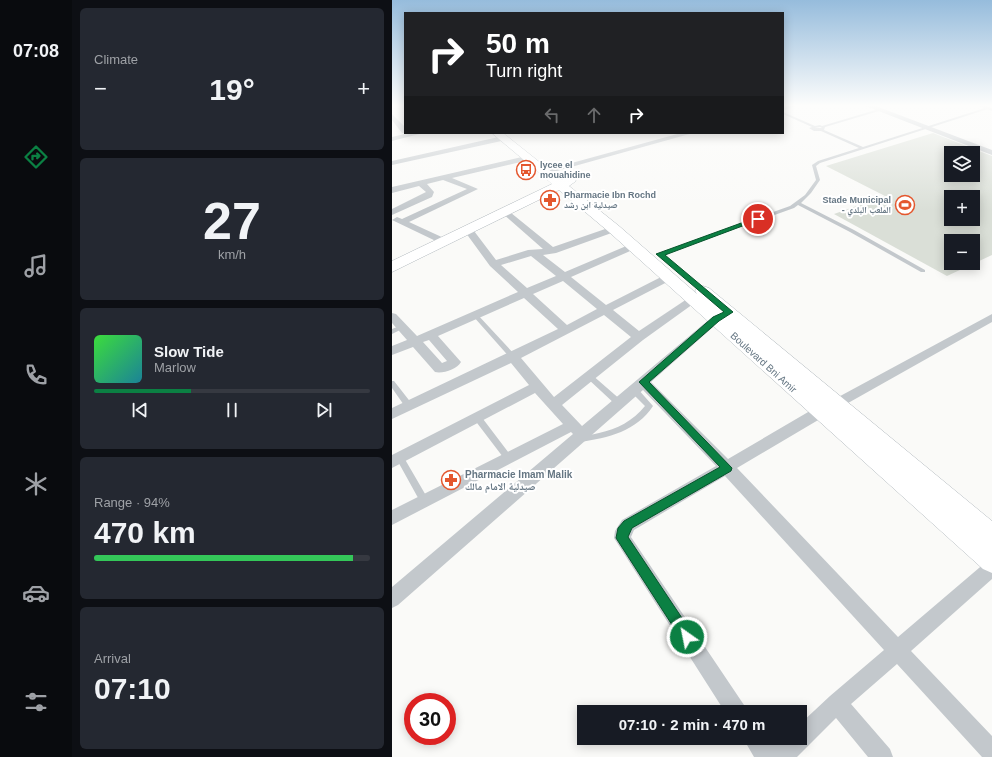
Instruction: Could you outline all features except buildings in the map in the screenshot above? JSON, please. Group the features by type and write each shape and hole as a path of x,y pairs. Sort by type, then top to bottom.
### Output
{"main road":[{"name":"Boulevard Bni Amir","path":"509,140 526,158 557,177 694,299 723,316"},
{"name":"Boulevard Bni Amir","path":"511,140 660,254 723,316 828,408 992,562"},
{"path":"392,267 506,211 557,177"},
{"name":"Boulevard Bni Amir","path":"828,408 992,536"}],"street":[{"path":"392,163 483,140"},
{"path":"557,177 667,140"},
{"path":"960,140 992,153"},
{"path":"392,190 526,158"},
{"path":"402,222 474,190 444,178"},
{"path":"392,212 429,195 430,192 421,184"},
{"path":"506,211 552,251"},
{"path":"392,217 443,242"},
{"path":"494,264 520,254 552,251 614,229"},
{"path":"468,230 494,264 566,330"},
{"path":"392,351 634,246"},
{"path":"533,252 604,311 639,337"},
{"path":"392,414 513,357 669,277"},
{"path":"554,404 639,337 694,299"},
{"path":"392,316 397,329 415,342 440,369 455,362 431,335"},
{"path":"392,599 578,433 619,403 723,316"},
{"path":"732,705 622,538 623,531 628,525 828,408 992,317"},
{"path":"513,357 578,433"},
{"path":"448,366 460,381"},
{"path":"396,460 537,386"},
{"path":"638,386 727,468 992,752"},
{"path":"392,518 509,459 578,433"},
{"path":"807,732 837,702 992,568"},
{"path":"837,702 882,757"},
{"path":"759,745 762,750 772,757 785,754 794,745"}],"lane":[{"path":"847,140 863,148"},
{"path":"660,254 798,204 804,200 818,180 814,166 819,162 886,140"},
{"path":"798,204 852,231 922,271"},
{"path":"475,315 513,357"},
{"path":"589,376 619,403"},
{"path":"392,383 409,406"},
{"path":"578,433 605,436 628,425 645,413 649,406 638,386"},
{"path":"477,417 509,459"},
{"path":"396,460 424,502"}],"shaded area":[{"name":"Stade Municipal - الملعب البلدي","path":"909,140 952,140 966,146 944,146 944,182 980,182 980,151 992,156 992,255 980,261 980,234 944,234 944,270 960,270 947,276 834,214 885,196 826,166"}],"place":[{"name":"lycee el mouahidine","path":"526,170"},
{"name":"Pharmacie Ibn Rochd صيدلية ابن رشد","path":"550,200"},
{"name":"Stade Municipal - الملعب البلدي","path":"905,205"},
{"name":"Pharmacie Imam Malik صيدلية الامام مالك","path":"451,480"}],"route":[{"path":"687,637 622,538 623,531 628,525 727,468 643,382 716,319 729,312 660,254 758,219"}]}
